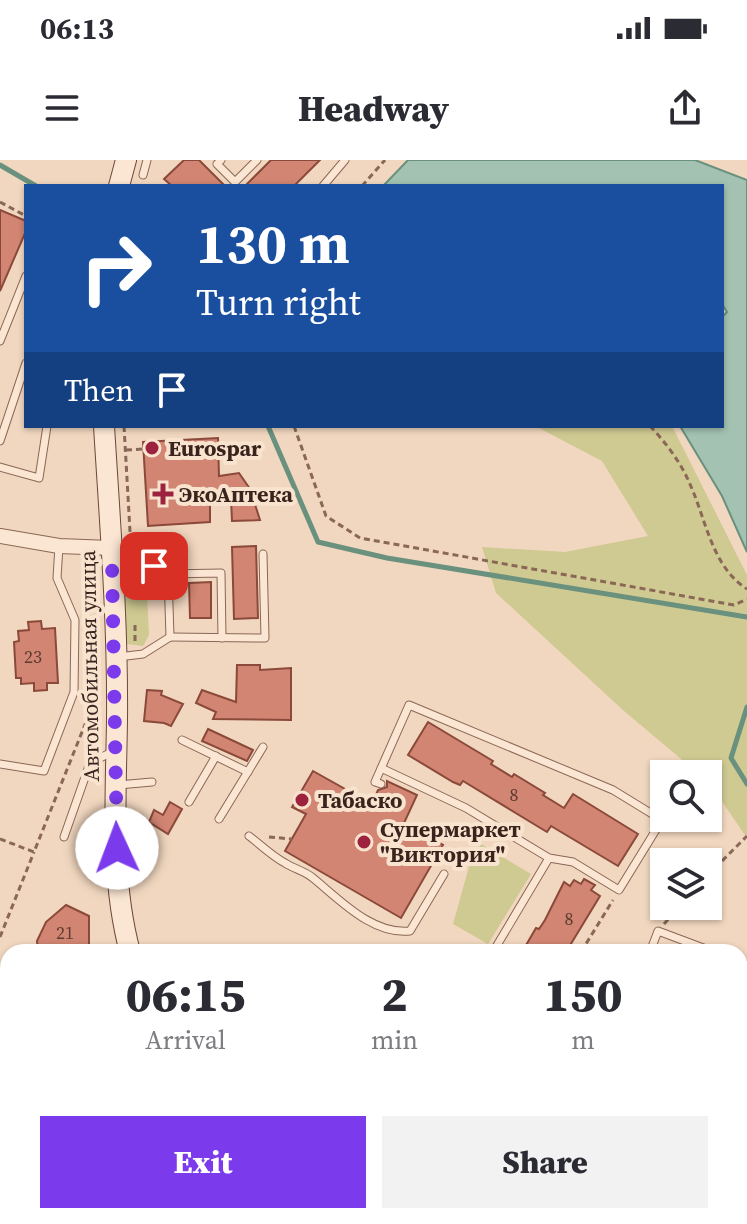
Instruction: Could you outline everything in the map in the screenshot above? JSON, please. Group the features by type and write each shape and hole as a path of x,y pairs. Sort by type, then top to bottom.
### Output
{"street":[{"path":"120,184 126,160"},
{"name":"Автомобильная улица","path":"104,428 116,657 115,785 123,927 128,944"},
{"path":"0,536 112,555"}],"lane":[{"path":"143,175 147,160"},
{"path":"221,160 217,164 235,182 257,160"},
{"path":"325,184 345,160"},
{"path":"0,341 24,281"},
{"path":"0,441 22,389"},
{"path":"0,467 39,478 47,428"},
{"path":"0,764 44,771 74,692 75,620 57,578 59,546"},
{"path":"116,657 143,654 170,637 265,638 263,554"},
{"path":"112,555 139,559 168,574 221,573 222,638"},
{"path":"168,574 170,637"},
{"path":"381,768 466,808 549,858 573,862 619,890 662,820 613,790 409,705 381,768 375,782 381,784"},
{"path":"182,740 248,772"},
{"path":"219,819 263,747"},
{"path":"64,837 90,763 116,750"},
{"path":"189,802 216,756"},
{"path":"115,785 152,782"},
{"path":"249,836 284,863 311,876 327,892 382,929 398,933 410,931 444,874"},
{"path":"498,944 549,858"},
{"path":"653,944 658,931 693,944"}],"path":[{"path":"364,184 385,160"},
{"path":"0,202 24,215"},
{"path":"295,428 326,516 360,538 734,605 747,599"},
{"path":"652,428 688,478 719,560 733,580 747,589"},
{"path":"126,450 143,449"},
{"path":"249,836 292,839"},
{"path":"722,861 747,836"},
{"path":"0,937 34,852"},
{"path":"586,944 619,890"},
{"path":"658,931 668,920"}],"shaded area":[{"path":"408,160 695,160 747,180 747,552 722,496 681,428 724,428 724,315 727,312 724,307 724,184 385,184"},
{"path":"539,428 673,428 747,575 747,838 722,801 722,760 682,760 624,711 496,593 482,547 565,552 648,536 602,461"},
{"path":"127,567 136,567 146,574 149,635 143,646 127,644 124,638 121,576"},
{"path":"481,844 531,874 488,944 453,924 470,863"}],"building":[{"path":"184,160 199,160 223,184 170,184 164,179"},
{"path":"271,160 320,160 296,184 247,184"},
{"path":"0,210 24,220 24,236 0,291"},
{"path":"218,438 219,476 239,473 250,489 260,520 232,521 231,499 210,500 210,522 148,526 143,442"},
{"path":"256,546 258,618 234,619 232,547"},
{"path":"211,582 211,618 190,618 189,583"},
{"path":"41,621 42,629 55,628 58,683 47,683 47,690 34,691 34,683 21,684 21,678 16,678 14,642 19,641 18,631 29,630 28,622"},
{"path":"237,665 260,665 260,670 291,668 291,720 213,719 216,712 196,703 202,690 236,702"},
{"path":"147,690 162,691 161,695 183,704 171,726 144,721"},
{"path":"428,722 493,761 491,764 512,777 514,774 545,793 543,795 564,808 573,794 638,834 618,866 551,826 547,832 463,781 460,785 453,782 408,755"},
{"path":"208,729 253,750 247,761 202,741"},
{"name":"Супермаркет \"Виктория\"","path":"313,771 372,804 378,790 387,787 387,781 417,795 404,823 443,845 401,918 285,851 306,814 292,807"},
{"path":"170,802 182,809 168,834 149,822 154,810 163,815"},
{"path":"584,879 595,885 591,890 600,896 571,944 527,944 545,920 564,882 570,886 574,880 581,884"},
{"path":"66,905 89,916 89,944 37,944 46,922"}],"waterway":[{"path":"0,165 33,184"},
{"path":"269,428 318,542 387,558 747,617"},
{"path":"747,707 731,758 747,784"}],"place":[{"name":"Eurospar","path":"152,448"},
{"name":"ЭкоАптека","path":"163,494"},
{"name":"Табаско","path":"302,800"},
{"name":"Супермаркет \"Виктория\"","path":"364,842"}],"route":[{"path":"117,848 112,562 139,559 154,566"}]}
